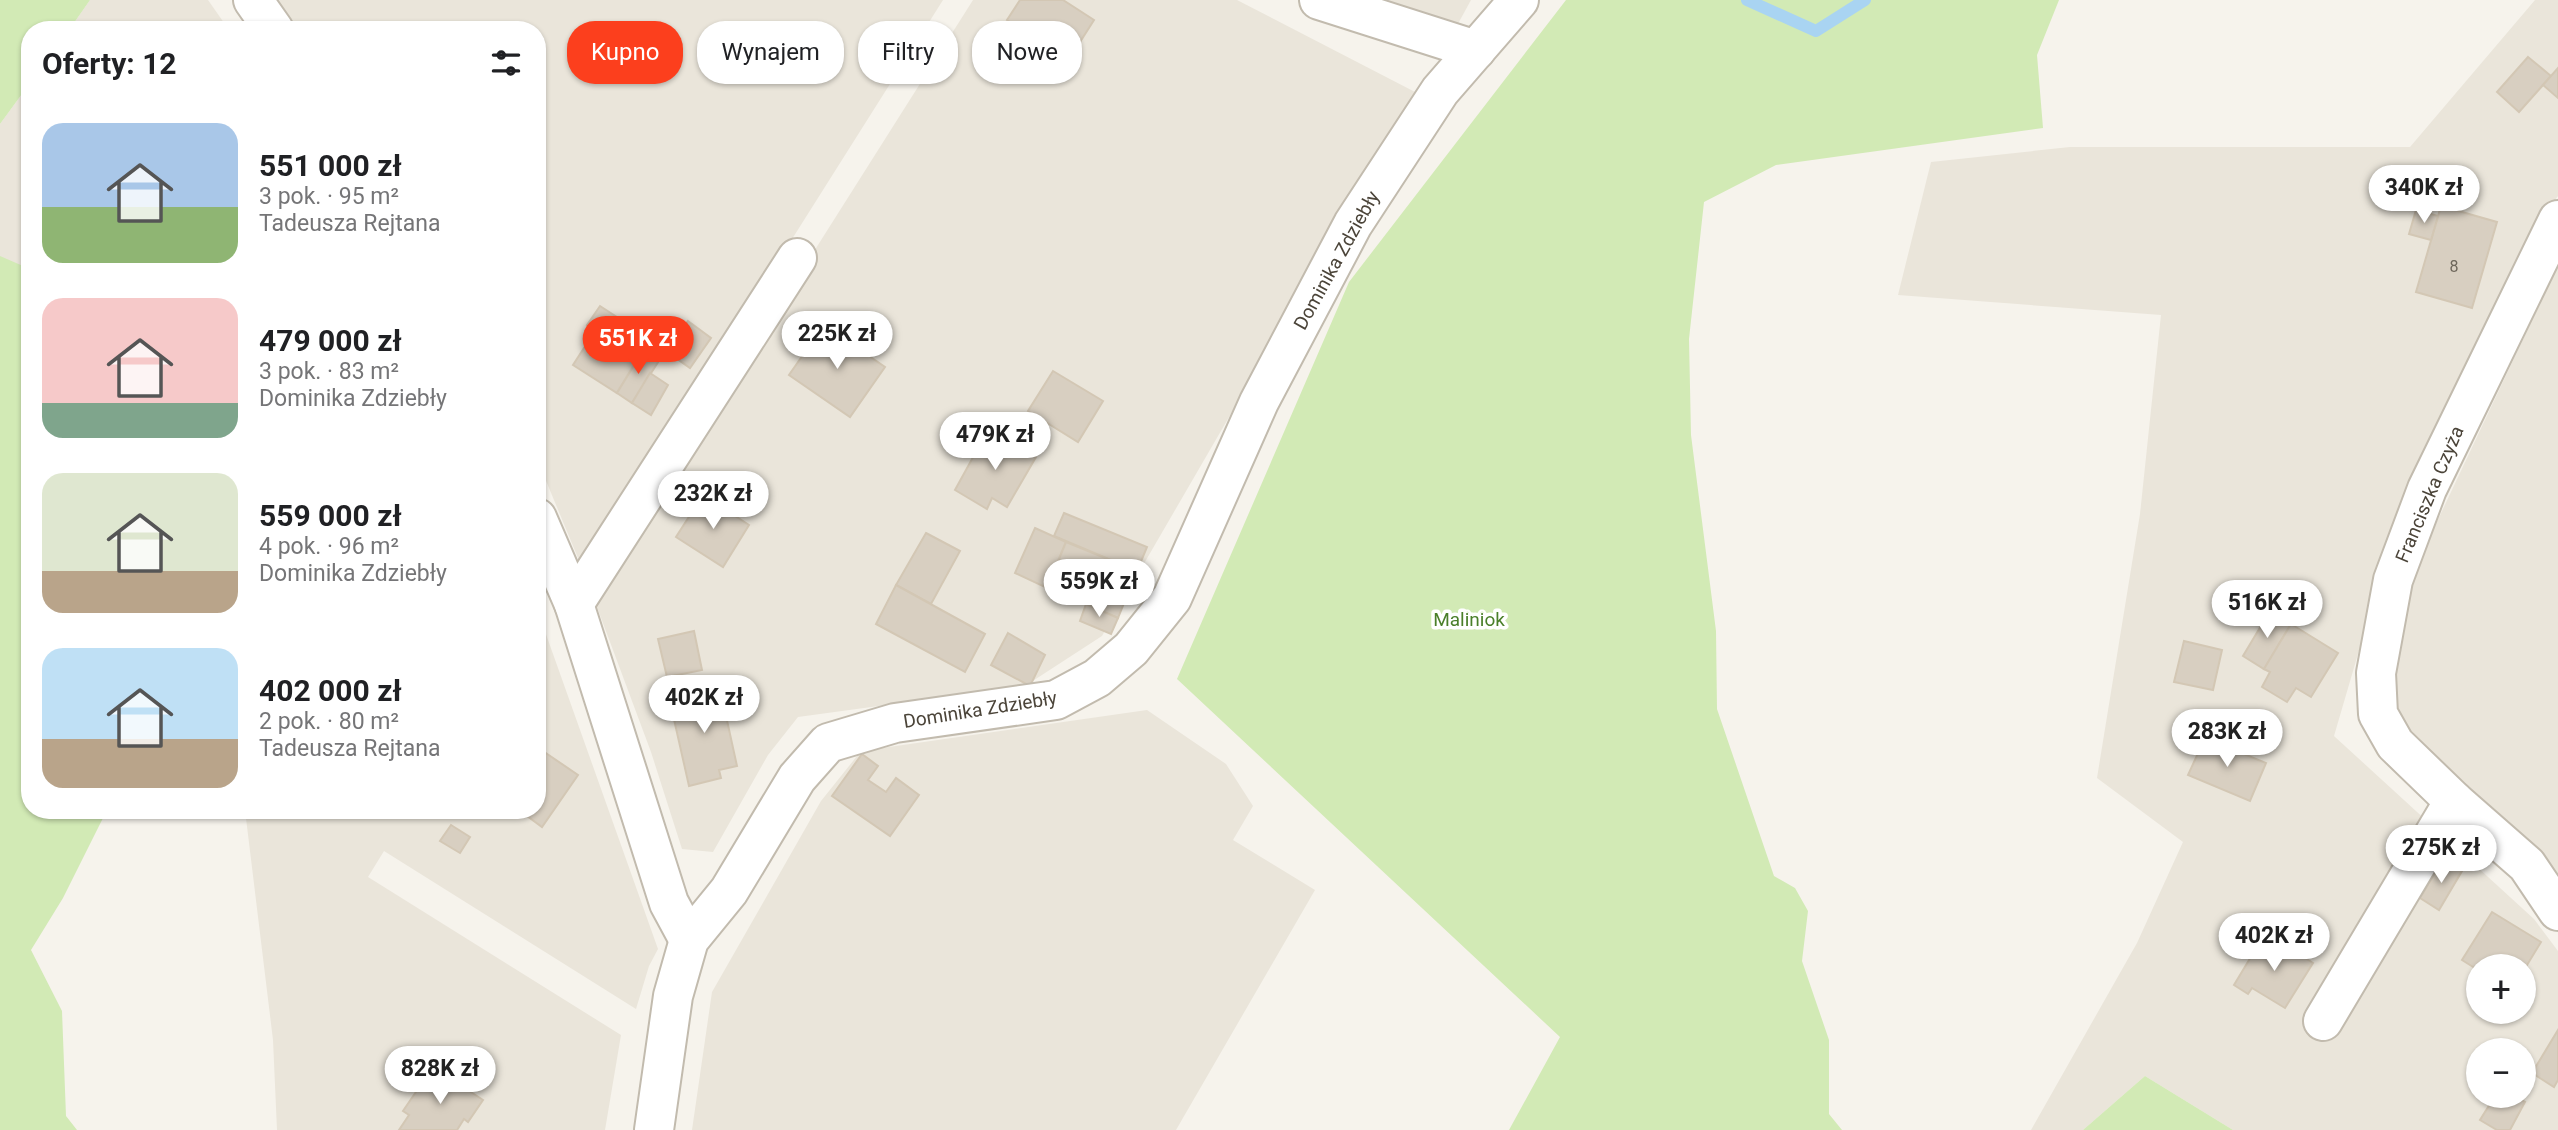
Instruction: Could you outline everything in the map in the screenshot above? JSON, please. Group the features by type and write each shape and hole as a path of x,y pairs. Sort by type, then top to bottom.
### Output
{"street":[{"path":"253,0 268,21"},
{"path":"1319,0 1476,50"},
{"name":"Dominika Zdziebły","path":"654,1130 673,996 689,940 729,891 797,778 828,743 895,723 1056,700 1097,678 1131,649 1172,598 1259,402 1353,224 1440,91 1519,0"},
{"name":"Franciszka Czyża","path":"2558,220 2427,489 2393,580 2376,673 2378,714 2395,744 2454,801 2527,865 2558,911"},
{"path":"573,604 797,258"},
{"path":"546,540 573,604 669,904 689,940"},
{"path":"2323,1021 2454,801"}],"shaded area":[{"path":"90,0 208,0 223,21 75,21"},
{"path":"278,0 943,0 930,21 858,21 858,84 890,84 583,570 546,481 546,21 293,21"},
{"path":"973,0 1237,0 1417,93 1102,636 1025,686 798,717 768,755 713,852 682,849 651,752 594,599 920,84 958,84 958,24"},
{"path":"1338,0 1471,0 1454,31"},
{"path":"2535,0 2558,0 2558,196 2543,215 2391,541 2334,736 2534,919 2558,951 2558,1130 2233,1130 2145,1076 2083,1130 2031,1130 2137,943 2183,842 2097,778 2140,514 2161,315 1898,295 1931,162 2070,147 2410,147"},
{"path":"21,95 21,505 0,496 0,124"},
{"path":"2558,265 2558,896 2407,742 2386,703 2395,621 2434,528"},
{"path":"546,634 658,949 649,966 636,1009 384,851 368,877 621,1035 605,1130 277,1130 273,1040 246,819 546,819"},
{"path":"1147,710 1226,764 1253,806 1233,840 1315,890 1176,1130 692,1130 712,992 821,801 861,751"}],"green space":[{"path":"0,0 90,0 75,21 21,21 21,95 0,124"},
{"name":"Maliniok","path":"1566,0 2059,0 2037,55 2043,128 1776,165 1704,202 1689,339 1691,435 1716,631 1717,709 1774,876 1795,888 1808,911 1802,961 1829,1040 1829,1114 1842,1130 1509,1130 1560,1037 1177,679 1349,282"},
{"path":"0,256 21,265 21,819 102,819 63,898 31,950 62,1011 66,1116 77,1130 0,1130"},
{"path":"2145,1076 2233,1130 2083,1130"}],"building":[{"path":"1020,0 1063,0 1094,20 1082,39 1082,21 1007,20"},
{"path":"2528,57 2551,76 2519,112 2497,92"},
{"path":"2558,68 2558,98 2543,85"},
{"path":"2441,206 2497,222 2472,308 2416,292"},
{"path":"2416,210 2438,216 2431,240 2409,234"},
{"path":"600,306 620,319 614,330 644,349 617,393 573,365 595,331 587,325"},
{"path":"688,321 711,338 690,368 666,351"},
{"path":"824,325 885,367 850,417 789,375"},
{"path":"644,349 660,359 632,403 617,393"},
{"path":"1053,371 1103,401 1078,442 1028,411"},
{"path":"650,373 668,385 651,415 632,403"},
{"path":"988,430 1036,457 1007,507 992,498 987,509 955,490"},
{"path":"703,495 749,525 723,567 676,537"},
{"path":"1064,513 1147,547 1137,571 1054,536"},
{"path":"1035,528 1066,542 1047,588 1015,573"},
{"path":"926,533 960,551 931,604 896,585"},
{"path":"1066,542 1137,571 1118,618 1047,588"},
{"path":"896,585 985,634 965,672 876,624"},
{"path":"1086,604 1118,618 1111,634 1080,621"},
{"path":"2270,611 2291,624 2264,669 2243,656"},
{"path":"2291,624 2338,653 2311,697 2296,688 2287,702 2262,687 2270,672 2264,669"},
{"path":"694,631 702,670 667,677 658,639"},
{"path":"1008,633 1045,655 1030,686 991,665"},
{"path":"2184,641 2222,650 2213,690 2174,682"},
{"path":"719,684 737,766 719,770 721,778 689,786 671,706 689,703 687,692"},
{"path":"2205,738 2266,763 2250,801 2188,775"},
{"path":"546,753 578,775 542,827 531,819 546,819"},
{"path":"862,754 878,766 868,780 886,792 896,778 919,795 890,836 832,796"},
{"path":"451,825 470,837 460,853 440,841"},
{"path":"2443,860 2462,871 2439,910 2420,898"},
{"path":"2492,912 2541,942 2534,954 2466,954 2466,962 2462,960"},
{"path":"2277,940 2313,963 2285,1008 2252,988 2248,994 2234,985 2260,942 2271,949"},
{"path":"2558,1030 2558,1080 2554,1087 2536,1076 2536,1066"},
{"path":"437,1070 483,1100 468,1122 464,1119 457,1130 399,1130 409,1115 403,1111 420,1086 425,1089"},
{"path":"2488,1108 2522,1108 2510,1130 2497,1130 2480,1120"}],"waterway":[{"path":"1747,0 1816,31 1865,0"}]}
